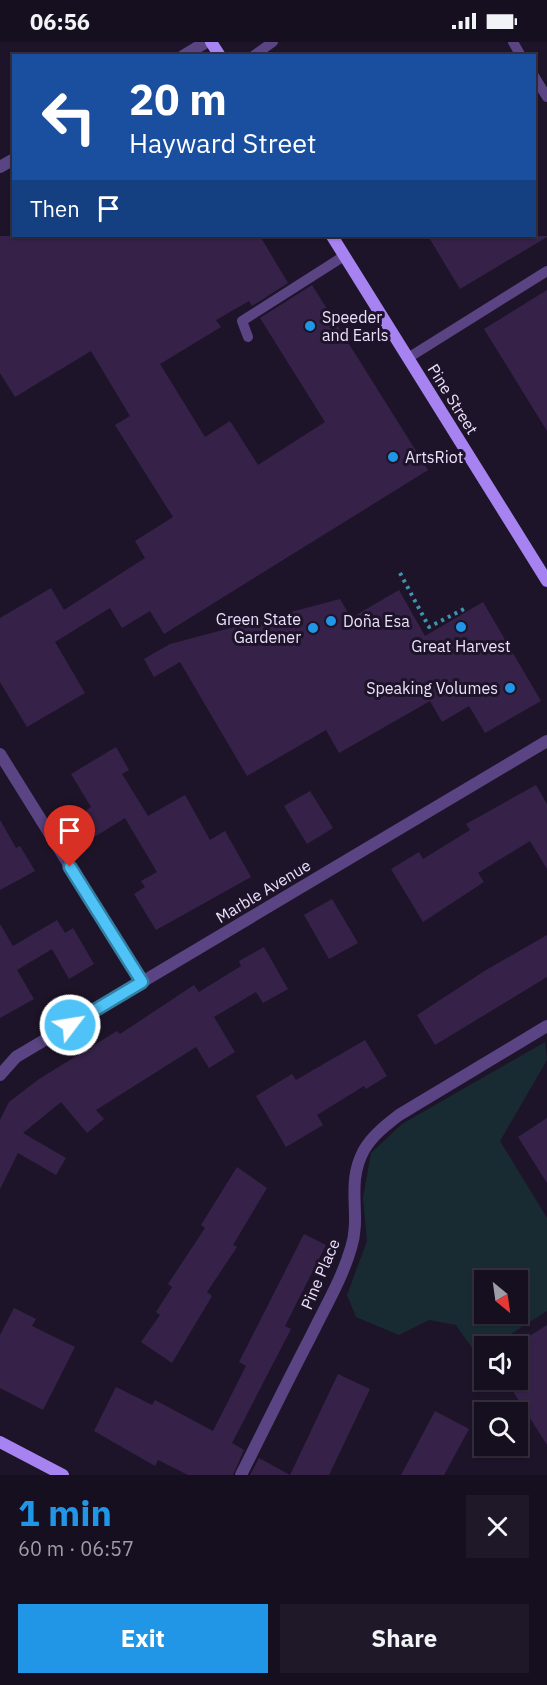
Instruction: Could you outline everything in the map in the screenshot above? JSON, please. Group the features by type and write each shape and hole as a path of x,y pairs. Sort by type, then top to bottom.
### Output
{"main road":[{"name":"Pine Street","path":"333,237 547,580"},
{"path":"0,1442 63,1475"}],"street":[{"path":"186,54 206,42"},
{"name":"Marble Avenue","path":"0,1075 16,1057 547,741"},
{"path":"0,754 142,982"},
{"name":"Pine Place","path":"241,1475 334,1289 351,1249 356,1228 353,1202 354,1174 364,1149 380,1130 399,1115 547,1026"}],"lane":[{"path":"256,54 273,42"},
{"path":"536,79 547,97"},
{"path":"248,337 242,321 344,255"},
{"path":"408,358 547,271"}],"path":[{"path":"400,573 429,627 464,609"}],"shaded area":[{"path":"545,1042 547,1060 500,1141 547,1218 547,1311 528,1323 528,1270 474,1270 474,1324 526,1324 507,1336 474,1336 474,1351 456,1325 429,1320 399,1335 356,1317 347,1295 367,1241 363,1198 371,1153 402,1124"}],"building":[{"path":"0,236 261,237 288,283 252,306 249,301 216,320 221,327 160,364 205,437 230,421 258,465 325,422 260,318 312,285 428,470 164,634 150,611 122,628 110,608 55,642 85,693 27,727 0,682 0,618 51,588 64,610 145,558 135,541 173,517 115,425 130,416 91,351 15,397 0,373"},
{"path":"547,236 547,237 460,289 429,237"},
{"path":"547,290 547,431 484,329"},
{"path":"399,590 425,636 483,602 541,701 485,733 469,706 442,722 430,701 339,753 326,730 247,776 180,662 154,677 144,659 170,644 340,599 351,618"},
{"path":"116,747 129,770 122,774 148,816 185,795 210,840 225,831 251,877 156,930 134,894 145,887 141,881 157,872 125,818 91,839 78,816 91,807 71,774"},
{"path":"536,785 547,804 547,869 530,841 478,873 484,882 423,922 391,869 419,852 423,859 470,830 466,824"},
{"path":"310,791 333,828 307,844 284,806"},
{"path":"0,820 16,848 20,846 35,871 0,890"},
{"path":"332,899 358,943 329,959 304,915"},
{"path":"57,920 65,933 73,928 94,964 69,979 52,949 17,970 34,999 0,1018 0,924 13,946"},
{"path":"547,935 547,977 435,1045 417,1015 486,970"},
{"path":"264,947 288,989 263,1003 256,992 214,1017 235,1052 209,1068 196,1047 96,1110 104,1119 87,1133 61,1102 23,1133 66,1158 56,1175 18,1153 0,1189 0,1120 9,1102 39,1079 117,1031 120,1034 194,985 199,992 241,966 239,961"},
{"path":"365,1040 387,1076 366,1089 364,1086 317,1115 323,1125 286,1147 256,1096 292,1074 296,1080"},
{"path":"547,1118 547,1183 518,1137"},
{"path":"237,1167 267,1188 233,1245 237,1247 207,1292 212,1296 172,1363 141,1342 160,1315 156,1312 172,1287 168,1284 205,1228 201,1225"},
{"path":"304,1234 326,1245 285,1326 291,1329 232,1443 244,1450 233,1475 188,1475 158,1460 155,1466 94,1431 116,1387 152,1405 155,1400 213,1431 246,1366 239,1362"},
{"path":"14,1308 36,1319 32,1326 75,1347 43,1410 0,1388 0,1335"},
{"path":"547,1325 547,1445 528,1415 528,1402 520,1402 512,1390 528,1390 528,1337"},
{"path":"338,1374 370,1389 329,1475 290,1475"},
{"path":"435,1411 469,1429 444,1475 401,1475"},
{"path":"259,1458 290,1475 250,1475"}],"place":[{"name":"Speeder and Earls","path":"310,326"},
{"name":"ArtsRiot","path":"393,457"},
{"name":"Doña Esa","path":"331,621"},
{"name":"Great Harvest","path":"461,627"},
{"name":"Green State Gardener","path":"313,628"},
{"name":"Speaking Volumes","path":"510,688"}],"route":[{"path":"70,867 142,982 70,1025"}]}
